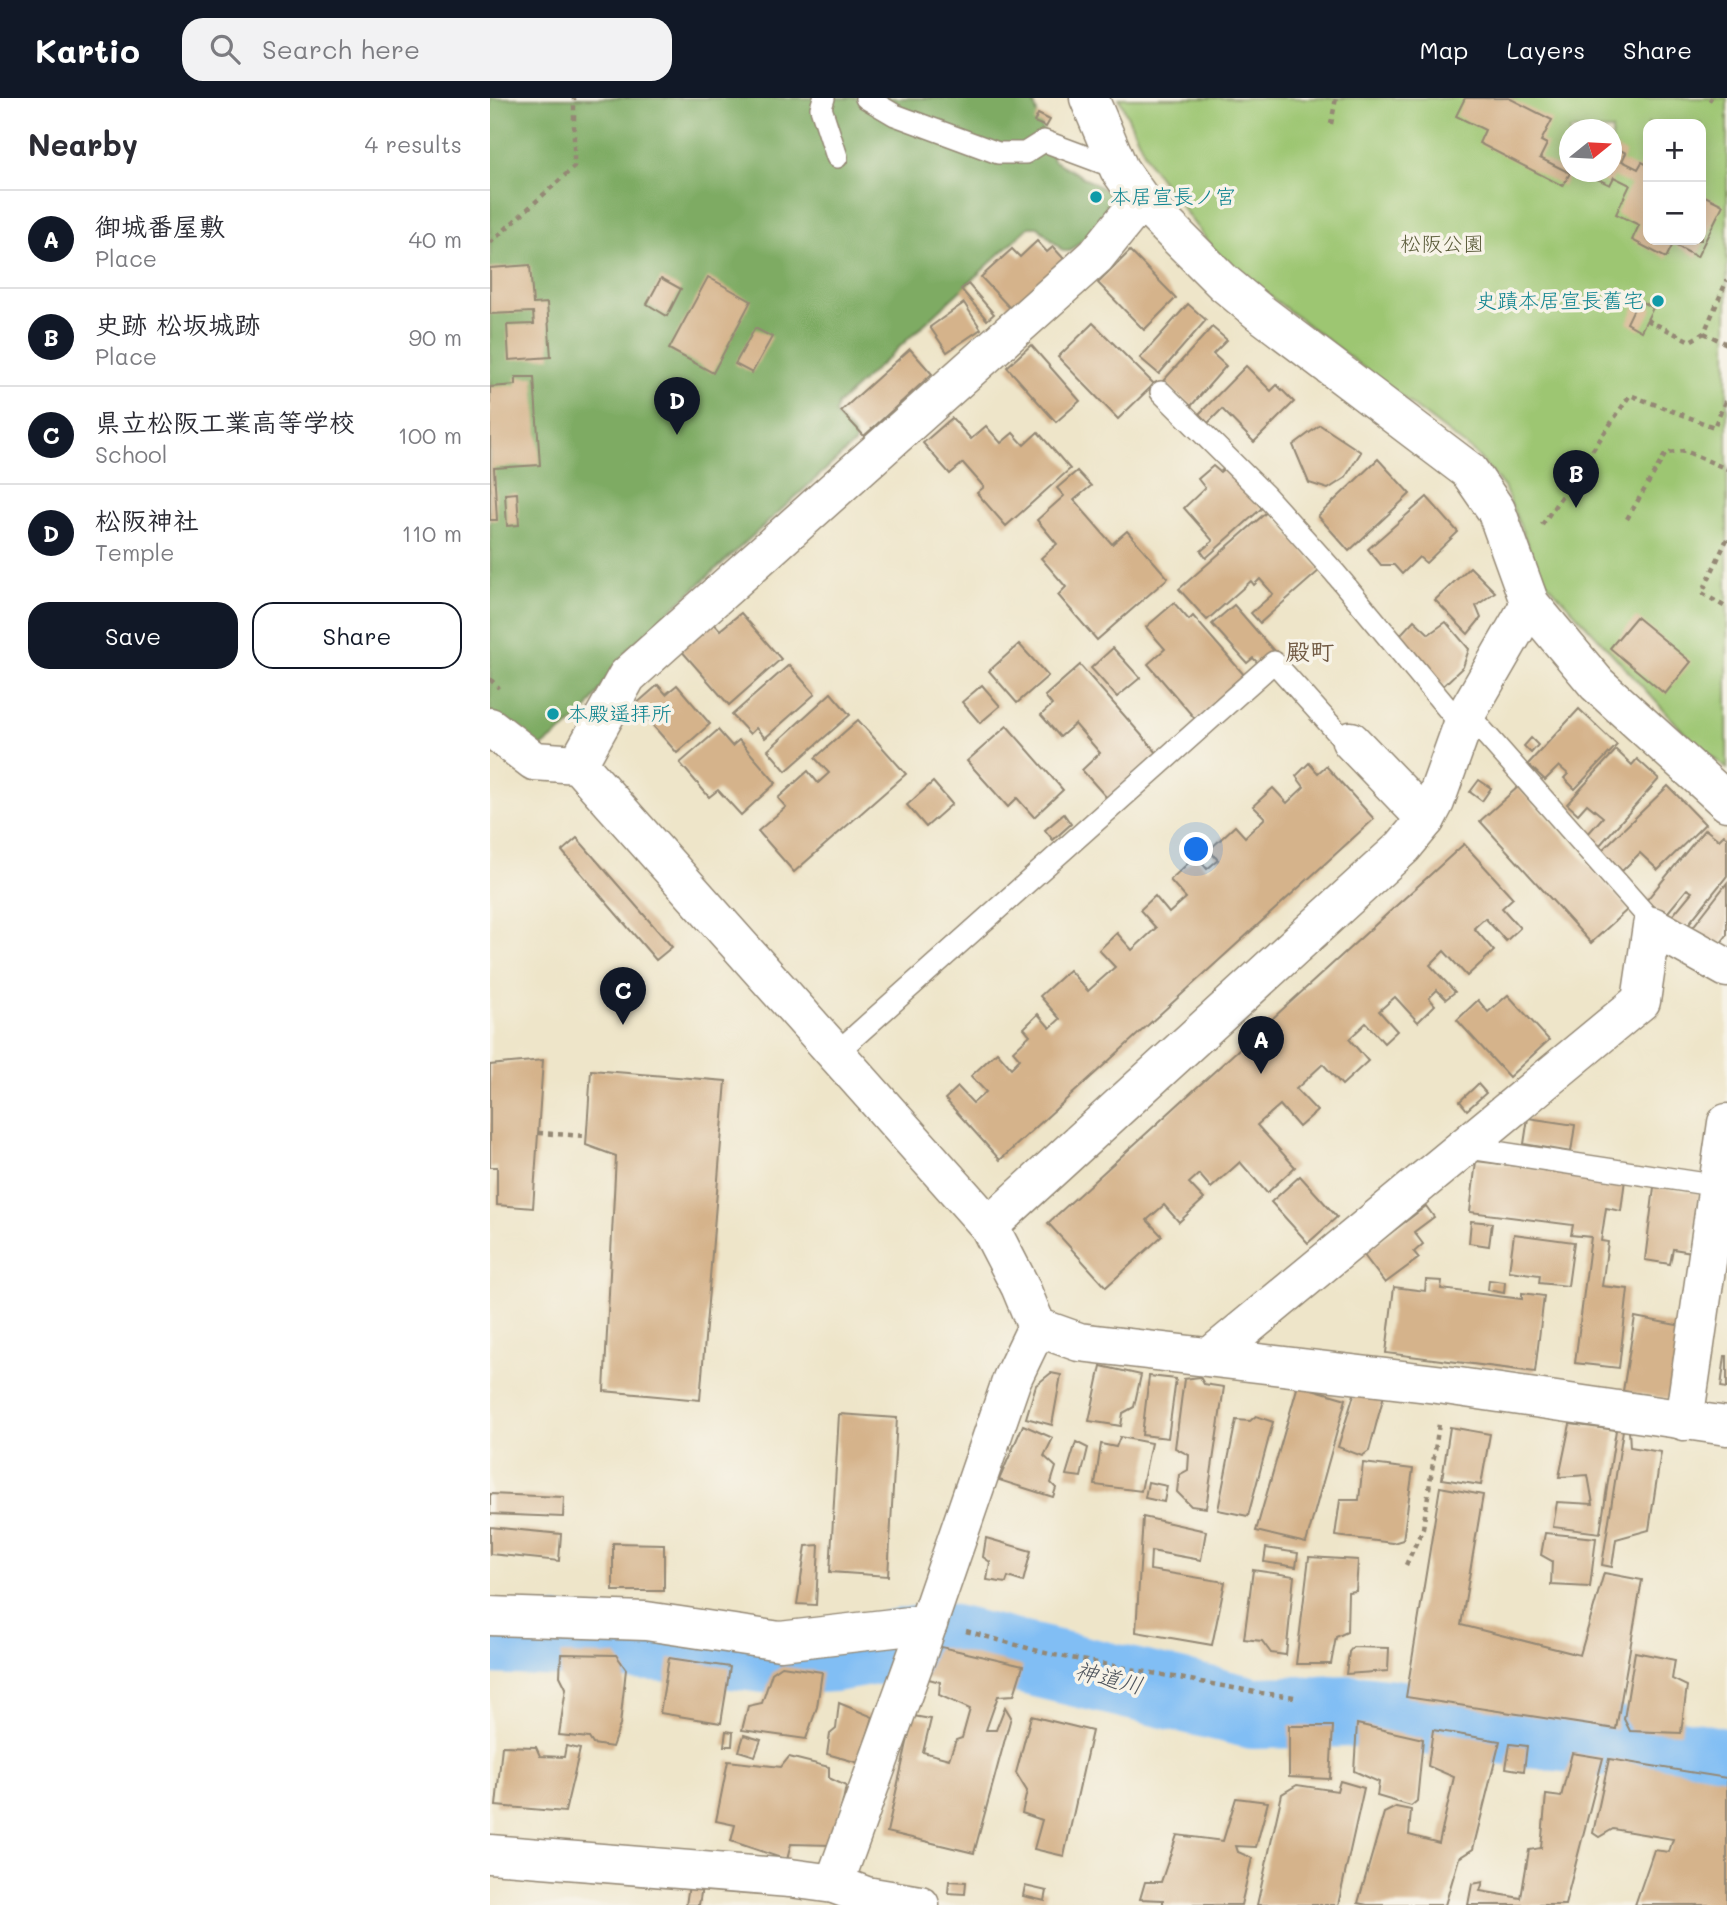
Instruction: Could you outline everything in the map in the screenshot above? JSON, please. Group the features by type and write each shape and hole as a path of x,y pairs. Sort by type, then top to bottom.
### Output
{"street":[{"path":"1089,98 1119,169 1141,200 1224,283 1469,471 1496,510 1530,604 1597,684 1727,802"},
{"path":"578,764 627,676 1096,256 1141,200"},
{"path":"989,1226 1403,847 1426,819 1435,802 1465,720 1530,604"},
{"path":"490,727 534,761 578,764 989,1226 1020,1286 1037,1327 1079,1342 1444,1385 1727,1426"},
{"path":"1351,741 1426,819"},
{"path":"1210,1357 1641,1001 1652,926 1727,968"},
{"path":"1684,1421 1727,1123"},
{"path":"834,1884 924,1635 1012,1378 1037,1327"},
{"path":"490,1616 646,1621 780,1641 924,1635"},
{"path":"490,1854 710,1870 785,1892 834,1884 866,1896 920,1905"}],"lane":[{"path":"824,98 821,108 837,157"},
{"path":"866,98 895,115 998,153 1025,153 1044,141 1119,169"},
{"path":"1161,392 1265,495 1465,720 1645,914 1652,926"},
{"path":"835,1054 1274,663 1343,739 1351,741"},
{"path":"1463,1147 1719,1186"}],"path":[{"path":"490,243 574,167 574,98"},
{"path":"1331,124 1336,98"},
{"path":"1647,320 1690,341 1704,333 1727,280"},
{"path":"1704,333 1727,344"},
{"path":"1517,563 1630,395 1714,427 1727,397"},
{"path":"1627,519 1666,453 1685,451 1727,469"},
{"path":"1727,539 1702,593 1727,608"},
{"path":"538,1133 587,1136"},
{"path":"1406,1565 1423,1528 1444,1385"},
{"path":"924,1635 945,1625 1049,1654 1295,1697"}],"green space":[{"path":"490,98 1032,98 1053,160 1107,191 1111,198 1102,223 1070,251 1063,251 1038,227 1029,227 837,405 835,414 855,436 855,443 629,648 583,715 540,748 490,712"},
{"name":"松阪公園","path":"1119,98 1727,98 1727,769 1692,741 1540,575 1504,487 1476,454 1220,258 1150,165"}],"building":[{"path":"1465,98 1509,98 1552,120 1541,141 1547,144 1540,158 1559,168 1559,182 1565,182 1563,186 1479,143 1485,130 1456,116"},
{"path":"1038,114 1050,120 1046,127 1034,122"},
{"path":"1622,161 1638,169 1643,162 1643,245 1672,245 1666,258 1632,240 1639,225 1616,214 1630,185 1622,181"},
{"path":"1706,196 1723,205 1706,239"},
{"path":"1037,241 1047,252 1053,247 1064,259 1010,308 981,277 1012,249 1020,257"},
{"path":"1675,245 1703,245 1697,257"},
{"path":"1130,251 1176,298 1144,330 1098,283"},
{"path":"530,265 533,304 547,303 551,357 509,360 507,325 534,324 533,312 490,314 490,268"},
{"path":"708,277 751,301 713,373 669,349"},
{"path":"661,278 681,289 667,316 647,304"},
{"path":"968,284 994,314 987,320 961,289"},
{"path":"1638,300 1653,308 1641,331 1627,323"},
{"path":"964,303 981,329 947,352 930,327"},
{"path":"1188,304 1206,320 1159,374 1140,358"},
{"path":"1093,323 1154,384 1118,419 1058,357"},
{"path":"1212,327 1227,340 1213,354 1226,366 1191,406 1163,381"},
{"path":"755,328 772,337 752,373 735,364"},
{"path":"1031,345 1080,401 1056,422 1007,367"},
{"path":"910,349 932,374 864,436 841,411"},
{"path":"1246,366 1271,391 1277,385 1294,402 1254,442 1222,409 1208,423 1199,414"},
{"path":"516,377 534,377 540,465 494,468 497,520 490,520 490,387 516,385"},
{"path":"952,418 971,439 986,426 1001,443 1013,433 1024,445 1038,432 1070,469 1006,526 977,493 984,487 963,463 950,474 923,443"},
{"path":"1320,425 1361,452 1345,478 1328,489 1309,483 1293,445"},
{"path":"1378,459 1410,494 1349,551 1318,516"},
{"path":"1213,466 1220,472 1226,467 1262,508 1206,558 1201,551 1213,541 1184,508 1205,488 1198,479"},
{"path":"1077,471 1091,486 1074,500 1112,544 1127,531 1168,578 1097,640 1058,595 1066,587 1041,558 1057,544 1037,520 1064,496 1057,488"},
{"path":"517,493 519,525 507,526 505,494"},
{"path":"1427,497 1458,532 1426,563 1419,557 1402,574 1394,565 1381,565 1368,549"},
{"path":"1268,511 1320,570 1260,623 1251,613 1273,594 1260,579 1254,585 1251,581 1207,620 1179,589"},
{"path":"1470,567 1495,592 1476,606 1481,618 1468,634 1435,600"},
{"path":"1174,603 1189,620 1193,616 1245,676 1196,720 1148,664 1165,649 1146,627"},
{"path":"1234,605 1274,651 1259,664 1253,658 1247,663 1212,624"},
{"path":"741,613 781,659 729,705 680,649 712,621 720,630"},
{"path":"1636,617 1691,662 1665,694 1610,648"},
{"path":"1414,620 1429,634 1446,622 1469,649 1463,667 1443,686 1400,635"},
{"path":"1019,644 1048,676 1017,703 989,671"},
{"path":"1113,648 1140,678 1117,697 1091,668"},
{"path":"789,665 815,694 765,738 756,728 750,734 732,715"},
{"path":"1080,665 1158,754 1107,798 1082,770 1100,753 1075,724 1060,737 1041,715 1052,705 1045,696"},
{"path":"658,685 666,694 677,685 710,724 677,753 635,705"},
{"path":"982,685 1000,706 980,723 962,702"},
{"path":"831,693 850,715 786,771 768,750"},
{"path":"1579,709 1617,745 1575,789 1564,778 1568,774 1559,766 1545,780 1528,764"},
{"path":"858,720 906,774 794,872 758,831 786,807 778,798 808,771 818,783 829,773 815,758"},
{"path":"1007,726 1063,790 1034,817 1017,798 1008,807 967,761"},
{"path":"718,730 732,746 739,740 776,783 741,815 718,790 709,797 680,763"},
{"path":"1531,738 1538,745 1531,753 1524,746"},
{"path":"1616,750 1632,765 1637,759 1659,779 1599,846 1587,835 1603,817 1587,804 1578,814 1567,804"},
{"path":"1309,763 1318,773 1326,766 1374,819 1000,1160 945,1099 958,1087 973,1103 986,1092 971,1076 997,1052 1011,1068 1020,1059 1013,1051 1030,1035 1024,1028 1038,1014 1050,1028 1060,1019 1040,996 1069,970 1088,991 1115,967 1099,950 1117,933 1132,950 1156,928 1140,910 1155,896 1169,913 1186,898 1170,880 1196,856 1207,869 1218,860 1209,850 1235,826 1245,837 1265,818 1253,806 1273,788 1287,803 1304,787 1296,776"},
{"path":"1479,780 1491,788 1482,801 1470,792"},
{"path":"933,782 952,804 926,827 907,805"},
{"path":"1668,786 1705,824 1658,870 1640,853 1622,871 1602,850"},
{"path":"1518,787 1628,909 1591,943 1480,821"},
{"path":"1064,814 1071,824 1053,840 1045,830"},
{"path":"1705,829 1719,840 1724,835 1727,837 1727,876 1682,932 1668,921 1692,892 1687,889 1664,917 1645,902"},
{"path":"577,838 672,947 656,960 562,851"},
{"path":"1464,844 1513,898 1502,908 1520,928 1506,941 1485,918 1474,928 1494,951 1467,976 1444,951 1430,965 1455,992 1446,999 1437,990 1429,998 1435,1005 1418,1022 1395,997 1379,1011 1397,1031 1384,1043 1366,1023 1349,1039 1368,1061 1342,1085 1323,1064 1296,1089 1317,1111 1299,1127 1280,1105 1257,1125 1295,1167 1267,1193 1240,1162 1211,1188 1199,1174 1189,1183 1204,1199 1179,1222 1164,1205 1147,1220 1162,1236 1106,1287 1048,1223"},
{"path":"1727,883 1727,935 1714,952 1689,932"},
{"path":"1508,995 1549,1040 1509,1077 1457,1020 1478,1000 1488,1012"},
{"path":"543,1060 533,1208 497,1205 497,1167 490,1167 490,1065"},
{"path":"591,1070 726,1081 700,1400 604,1391 616,1156 586,1145"},
{"path":"1478,1084 1486,1093 1467,1110 1460,1101"},
{"path":"1528,1118 1575,1125 1571,1152 1524,1144"},
{"path":"1476,1161 1625,1179 1621,1211 1606,1208 1601,1241 1608,1242 1602,1286 1628,1289 1619,1368 1575,1363 1591,1237 1571,1235 1573,1225 1470,1212"},
{"path":"1300,1176 1337,1217 1308,1243 1271,1202"},
{"path":"1654,1187 1699,1193 1692,1252 1673,1249 1670,1264 1645,1260"},
{"path":"1426,1206 1434,1217 1414,1232 1423,1244 1414,1252 1419,1258 1385,1283 1363,1254"},
{"path":"1471,1221 1492,1223 1489,1246 1469,1243"},
{"path":"1514,1234 1574,1242 1568,1286 1539,1283 1540,1275 1509,1271"},
{"path":"1426,1280 1442,1281 1441,1289 1522,1299 1522,1293 1544,1296 1535,1372 1386,1353 1394,1287 1425,1291"},
{"path":"1489,1280 1505,1282 1504,1293 1488,1290"},
{"path":"1635,1317 1682,1326 1670,1399 1623,1391"},
{"path":"1727,1356 1727,1388 1721,1387"},
{"path":"1101,1366 1141,1375 1134,1407 1123,1413 1121,1426 1089,1421"},
{"path":"1051,1373 1061,1375 1052,1425 1026,1418 1036,1385"},
{"path":"1149,1376 1176,1379 1168,1438 1142,1435"},
{"path":"1200,1377 1204,1384 1224,1387 1206,1508 1191,1506 1177,1492 1179,1475 1188,1470 1189,1455 1175,1448 1184,1379"},
{"path":"1298,1385 1346,1399 1306,1543 1256,1531"},
{"path":"1355,1391 1384,1395 1369,1451 1362,1456 1338,1447"},
{"path":"839,1414 897,1418 888,1576 830,1572"},
{"path":"1256,1416 1273,1422 1248,1516 1218,1510 1236,1420 1250,1421"},
{"path":"1570,1424 1616,1430 1600,1533 1553,1527 1557,1502 1593,1504 1588,1475 1559,1477"},
{"path":"1023,1425 1053,1438 1044,1456 1056,1467 1051,1483 1056,1488 1053,1497 999,1480"},
{"path":"1450,1427 1490,1434 1481,1485 1442,1479"},
{"path":"1623,1430 1629,1430 1630,1447 1661,1452 1649,1530 1616,1539 1612,1567 1602,1565"},
{"path":"1120,1437 1151,1443 1141,1491 1095,1485 1101,1444 1116,1447"},
{"path":"1076,1442 1088,1448 1081,1477 1066,1475"},
{"path":"1363,1463 1413,1469 1403,1540 1393,1543 1335,1536 1340,1500 1359,1500"},
{"path":"1148,1482 1167,1486 1164,1502 1145,1498"},
{"path":"1440,1487 1483,1495 1461,1625 1580,1655 1604,1573 1642,1580 1616,1729 1406,1697"},
{"path":"490,1494 564,1497 563,1517 490,1514"},
{"path":"1143,1517 1206,1531 1201,1560 1151,1551 1150,1570 1225,1582 1212,1645 1136,1632"},
{"path":"490,1527 561,1534 559,1561 490,1554"},
{"path":"1545,1533 1596,1538 1590,1587 1551,1585 1552,1561 1541,1555"},
{"path":"986,1538 1031,1551 1023,1582 1008,1577 1006,1583 987,1580 990,1562 983,1557"},
{"path":"613,1543 664,1544 664,1591 613,1591"},
{"path":"819,1545 816,1605 797,1604 806,1546"},
{"path":"1266,1548 1298,1553 1296,1567 1264,1562"},
{"path":"1309,1557 1358,1560 1356,1591 1348,1592 1347,1632 1336,1637 1331,1664 1296,1664"},
{"path":"1253,1570 1294,1576 1286,1655 1271,1653 1262,1641 1244,1639"},
{"path":"937,1646 1023,1666 1014,1695 998,1696 986,1730 996,1730 1005,1707 1011,1717 974,1853 887,1832 913,1716 931,1719 923,1752 949,1759 956,1740 962,1738 970,1709 939,1695 940,1682 925,1678"},
{"path":"1353,1647 1389,1648 1388,1671 1346,1674 1349,1652"},
{"path":"1635,1652 1675,1660 1672,1679 1687,1686 1681,1733 1630,1731 1624,1719"},
{"path":"561,1654 616,1655 626,1669 620,1725 612,1747 593,1744 589,1738 559,1735 566,1688 560,1676"},
{"path":"669,1658 730,1667 721,1723 660,1713"},
{"path":"782,1666 822,1672 817,1707 806,1739 742,1730 748,1706 762,1703 772,1673"},
{"path":"839,1703 873,1717 859,1763 827,1754 830,1734 836,1729"},
{"path":"1031,1716 1092,1731 1064,1856 1034,1849 1042,1820 1022,1813 1027,1791 1016,1773"},
{"path":"1357,1724 1423,1739 1417,1801 1411,1806 1377,1796 1379,1782 1354,1771"},
{"path":"1289,1726 1333,1726 1330,1779 1289,1777"},
{"path":"1433,1730 1500,1741 1473,1849 1459,1858 1445,1905 1358,1903 1384,1813 1396,1807 1411,1810 1409,1835 1439,1843 1454,1777 1428,1766"},
{"path":"726,1731 733,1732 732,1746 724,1746"},
{"path":"744,1735 761,1740 755,1756 739,1751"},
{"path":"1510,1744 1527,1746 1524,1771 1506,1768"},
{"path":"502,1746 536,1747 540,1756 564,1757 566,1746 580,1749 565,1812 496,1806"},
{"path":"1572,1753 1603,1758 1565,1905 1468,1905 1472,1884 1483,1882 1480,1891 1521,1898 1529,1850 1541,1848 1546,1795 1561,1797"},
{"path":"789,1757 829,1767 829,1778 846,1786 834,1845 791,1844 787,1860 731,1841 735,1825 716,1821 728,1761 781,1767"},
{"path":"1609,1759 1727,1778 1727,1905 1635,1905 1654,1850 1669,1852 1673,1839 1613,1829 1599,1837 1593,1833"},
{"path":"1340,1781 1364,1788 1338,1905 1257,1905 1282,1794 1297,1785 1337,1791"},
{"path":"1236,1798 1268,1802 1256,1847 1236,1846 1238,1852 1252,1858 1241,1905 1163,1905 1163,1900 1140,1899 1145,1882 1161,1882 1177,1835 1223,1841"},
{"path":"949,1881 966,1882 965,1894 948,1893"},
{"path":"689,1885 702,1887 699,1905 686,1905"},
{"path":"1025,1886 1047,1891 1045,1901 1023,1896"}],"waterway":[{"name":"神道川","path":"490,1638 676,1646 781,1659 834,1656 940,1638 1253,1713 1360,1711 1621,1743 1727,1765"}],"place":[{"name":"本居宣長ノ宮","path":"1096,197"},
{"name":"史蹟本居宣長舊宅","path":"1658,301"},
{"name":"松阪神社","path":"677,435"},
{"name":"史跡 松坂城跡","path":"1576,508"},
{"name":"本殿遥拝所","path":"553,714"},
{"name":"県立松阪工業高等学校","path":"623,1025"},
{"name":"御城番屋敷","path":"1261,1074"}],"district":[{"name":"殿町","path":"1310,652"}]}
